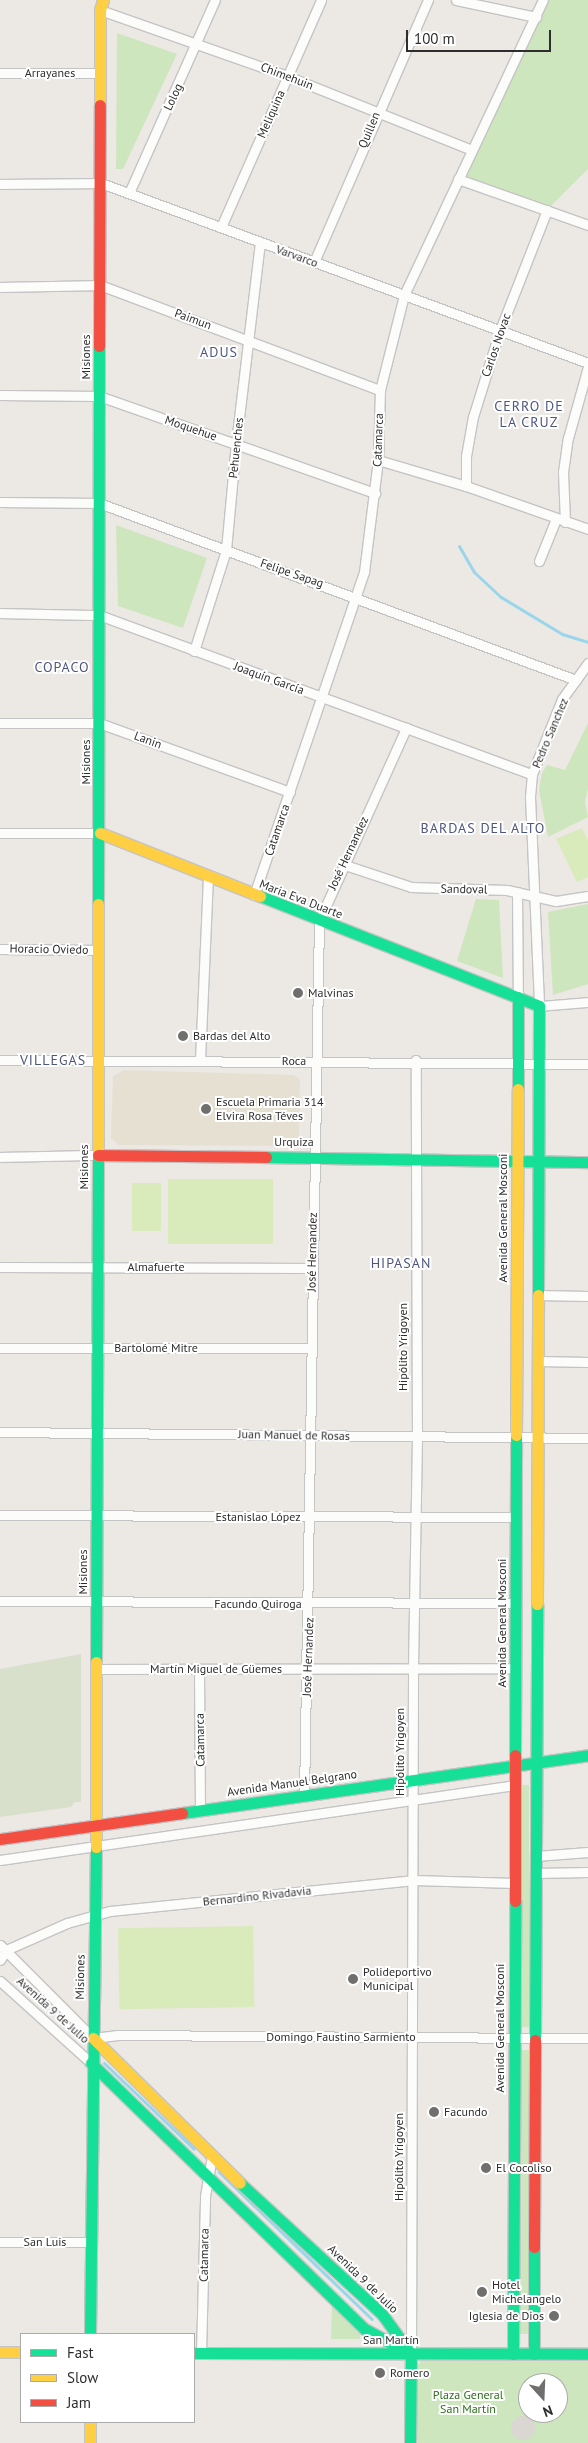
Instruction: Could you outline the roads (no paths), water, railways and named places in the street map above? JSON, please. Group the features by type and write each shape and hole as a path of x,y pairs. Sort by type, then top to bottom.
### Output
{"main road":[{"name":"Misiones","path":"90,2333 91,2063 96,1846 101,5"},
{"name":"Maria Eva Duarte","path":"100,833 319,921 540,1006"},
{"name":"Avenida General Mosconi","path":"513,2354 518,997"},
{"path":"534,2354 540,1006"},
{"name":"Urquiza","path":"98,1155 314,1156 588,1162"},
{"name":"Avenida Manuel Belgrano","path":"0,1839 588,1755"},
{"name":"Avenida 9 de Julio","path":"93,2038 212,2157 382,2314 411,2354"},
{"name":"Avenida 9 de Julio","path":"91,2063 206,2177 365,2329 411,2354"},
{"path":"0,2352 20,2352"},
{"name":"San Martín","path":"198,2353 588,2354"},
{"name":"Hipólito Yrigoyen","path":"410,2443 411,2354"},
{"path":"90,2423 90,2443"}],"street":[{"name":"Lolog","path":"129,193 215,0"},
{"name":"Meliquina","path":"221,228 321,0"},
{"name":"Quillen","path":"314,262 377,112 428,0"},
{"path":"456,0 536,17"},
{"name":"Catamarca","path":"254,895 324,698 364,572 378,460 380,390 404,295 544,0"},
{"name":"Chimehuin","path":"101,5 288,76 472,150"},
{"name":"Arrayanes","path":"0,73 101,73"},
{"path":"458,179 588,225"},
{"name":"Varvarco","path":"0,184 101,183 588,362"},
{"name":"Carlos Novac","path":"466,486 466,456 473,416 500,330 547,210"},
{"name":"Pehuenches","path":"194,651 226,550 247,339 260,242"},
{"name":"Paimun","path":"0,287 100,285 380,390"},
{"path":"539,561 560,521 563,472 568,438 588,367"},
{"name":"Moquehue","path":"0,395 99,396 375,493"},
{"path":"378,460 466,486 560,521 588,529"},
{"name":"Felipe Sapag","path":"0,502 99,503 357,596 576,680"},
{"name":"Joaquín García","path":"0,613 99,615 532,774"},
{"name":"Pedro Sanchez","path":"537,899 530,797 532,774 562,699 588,663"},
{"name":"Lanin","path":"0,723 99,723 290,792"},
{"name":"José Hernandez","path":"304,1796 309,1604 312,1268 319,921 342,864 406,728"},
{"name":"Maria Eva Duarte","path":"0,833 100,833"},
{"name":"Sandoval","path":"342,864 411,887 517,892 537,899 556,901 588,896"},
{"path":"200,1060 208,877"},
{"name":"Avenida General Mosconi","path":"517,892 518,997"},
{"path":"537,899 540,1006"},
{"name":"Horacio Oviedo","path":"0,948 99,950"},
{"name":"Maria Eva Duarte","path":"540,1006 588,1002"},
{"name":"Roca","path":"0,1060 416,1060 588,1064"},
{"name":"Hipólito Yrigoyen","path":"411,2354 415,1780 413,1667 418,1436 416,1060"},
{"name":"Urquiza","path":"0,1157 98,1155"},
{"name":"Almafuerte","path":"0,1267 312,1268"},
{"path":"538,1295 588,1296"},
{"name":"Bartolomé Mitre","path":"0,1348 312,1348"},
{"path":"538,1361 588,1362"},
{"name":"Juan Manuel de Rosas","path":"0,1432 588,1438"},
{"name":"Estanislao López","path":"0,1515 97,1517 516,1517"},
{"name":"Facundo Quiroga","path":"0,1601 309,1604 515,1603"},
{"name":"Martín Miguel de Güemes","path":"96,1669 515,1668"},
{"name":"Catamarca","path":"199,1669 200,1810"},
{"path":"0,1860 515,1785"},
{"path":"536,1856 588,1852"},
{"path":"536,1873 588,1872"},
{"name":"Bernardino Rivadavia","path":"3,1948 95,1914 414,1880 514,1883"},
{"path":"0,1960 3,1948"},
{"name":"Avenida 9 de Julio","path":"3,1948 93,2038"},
{"name":"Avenida 9 de Julio","path":"0,1981 91,2063"},
{"name":"Domingo Faustino Sarmiento","path":"93,2038 118,2036 588,2038"},
{"name":"Catamarca","path":"198,2353 206,2177 212,2157"},
{"name":"San Luis","path":"0,2242 90,2242"}],"waterway":[{"path":"459,546 474,572 501,597 562,634 588,642"},
{"path":"104,2063 194,2149"},
{"path":"219,2172 372,2319"}],"place":[{"name":"Malvinas","path":"298,993"},
{"name":"Bardas del Alto","path":"183,1036"},
{"name":"Escuela Primaria 314 Elvira Rosa Téves","path":"206,1109"},
{"name":"Polideportivo Municipal","path":"353,1979"},
{"name":"Facundo","path":"434,2112"},
{"name":"El Cocoliso","path":"486,2168"},
{"name":"Hotel Michelangelo","path":"482,2292"},
{"name":"Iglesia de Dios","path":"554,2316"},
{"name":"Romero","path":"380,2373"}],"district":[{"name":"ADUS","path":"219,352"},
{"name":"CERRO DE LA CRUZ","path":"529,414"},
{"name":"COPACO","path":"62,667"},
{"name":"BARDAS DEL ALTO","path":"483,828"},
{"name":"VILLEGAS","path":"53,1060"},
{"name":"HIPASAN","path":"401,1263"}],"park label":[{"name":"Plaza General San Martín","path":"468,2402"}]}
